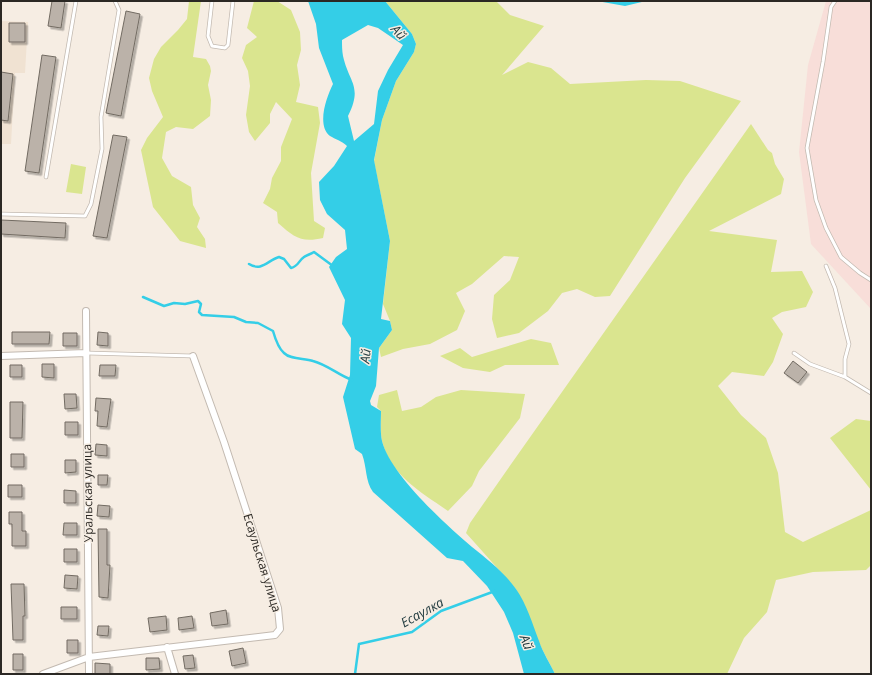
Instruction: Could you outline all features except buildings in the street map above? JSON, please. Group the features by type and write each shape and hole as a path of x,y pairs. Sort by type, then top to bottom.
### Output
{"street":[{"name":"Уральская улица","path":"86,311 89,674"},
{"path":"1,356 86,353"},
{"name":"Есаульская улица","path":"43,674 89,657 275,635 280,629 278,608 224,442 193,356"},
{"path":"167,647 175,674"}],"lane":[{"path":"46,177 76,1"},
{"path":"1,214 85,216 91,204 102,149 101,117 119,10 115,1"},
{"path":"212,1 208,36 212,46 225,48 228,45 233,1"},
{"path":"834,1 831,7 823,62 807,148 816,200 826,228 841,257 871,280"},
{"path":"826,266 835,288 849,344 845,359 845,377"},
{"path":"86,353 193,356"},
{"path":"794,353 810,364 845,377 871,393"}],"shaded area":[{"path":"826,1 871,1 871,309 811,244 799,152 808,65"},
{"path":"1,21 28,22 25,73 15,73 11,144 1,144"}],"green space":[{"path":"189,1 201,1 193,57 206,59 210,66 211,71 208,85 211,100 210,116 193,129 176,127 166,132 162,158 172,176 191,187 193,205 200,218 197,227 205,239 206,248 180,241 153,207 141,150 147,138 163,117 152,91 149,78 154,59 161,47 187,19"},
{"path":"254,1 277,1 291,10 300,32 301,50 297,65 300,85 296,102 318,107 320,123 311,173 314,221 325,228 323,238 309,240 298,238 278,223 277,212 263,203 270,189 272,178 281,161 281,147 292,119 276,102 270,114 270,123 255,141 249,132 246,115 250,86 248,71 242,58 246,45 257,37 247,28"},
{"path":"385,1 496,1 510,15 544,26 502,75 528,62 551,68 570,84 646,80 680,81 741,101 685,178 610,296 595,297 577,289 562,293 548,311 519,333 497,338 492,319 494,295 510,280 519,257 504,256 472,284 456,293 465,311 457,330 430,344 403,349 381,357 379,348 392,330 383,304 390,241 374,161 382,120 396,81 414,52 416,44 412,34"},
{"path":"751,124 768,150 772,153 775,164 784,179 781,194 709,231 777,240 771,272 802,271 813,292 806,307 782,312 772,318 783,334 773,362 764,376 732,372 718,386 741,415 766,438 778,473 785,532 803,542 871,510 871,565 866,570 813,572 776,580 767,612 744,638 727,674 555,674 539,643 516,589 466,533 470,523"},
{"path":"71,164 86,167 82,194 66,192"},
{"path":"531,339 551,343 559,365 505,365 490,372 463,368 440,356 460,348 472,357"},
{"path":"397,390 402,411 421,407 436,397 461,390 525,394 520,418 479,471 472,486 448,511 408,482 392,464 386,453 381,437 381,411 377,407 379,395"},
{"path":"856,419 871,421 871,490 830,438"}],"water":[{"name":"Ай","path":"308,1 385,1 412,34 416,44 414,52 396,81 382,120 374,160 390,241 381,319 390,321 392,330 379,348 376,386 370,401 371,405 381,411 382,441 387,454 396,468 420,498 461,537 496,566 516,589 529,614 542,650 555,674 524,674 513,633 504,612 487,586 463,561 447,558 373,492 367,479 362,454 355,449 343,397 350,375 351,338 342,324 345,300 329,267 336,257 347,249 345,230 327,214 320,200 319,182 334,166 347,146 341,141 330,136 324,125 324,110 333,84 319,48 316,24","holes":["368,25 378,28 403,45 388,70 378,91 374,124 354,141 348,116 355,91 343,56 342,40"]},
{"path":"597,1 646,1 625,6"}],"waterway":[{"path":"249,264 258,267 265,265 279,257 284,259 291,268 296,266 304,257 314,252 333,266"},
{"path":"143,297 164,306 174,303 185,304 198,301 201,304 199,312 202,315 234,317 246,322 258,323 273,331 278,346 287,355 318,363 352,380"},
{"name":"Есаулка","path":"355,674 359,644 412,632 441,611 495,591"}]}
